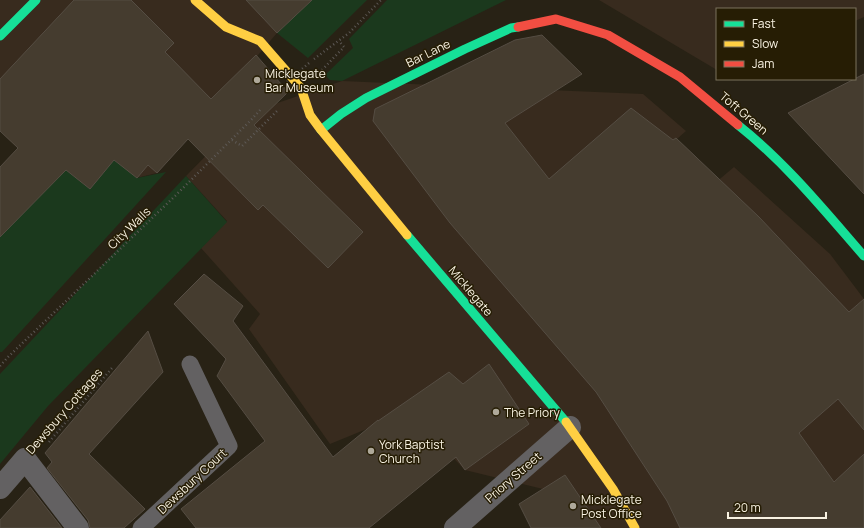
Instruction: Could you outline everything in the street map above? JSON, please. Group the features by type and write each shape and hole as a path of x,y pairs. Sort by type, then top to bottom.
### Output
{"street":[{"path":"0,36 36,0"},
{"name":"Micklegate","path":"195,0 226,27 260,42 301,88 310,116 320,130 570,427 613,489 634,528"},
{"name":"Bar Lane","path":"320,130 340,114 366,98 465,48 511,28 556,19"},
{"name":"Toft Green","path":"556,19 608,35 680,77 761,143 803,185 864,256"},
{"name":"Priory Street","path":"455,528 570,427"},
{"path":"0,488 25,459 78,528"}],"lane":[{"name":"Dewsbury Court","path":"141,528 229,446 190,364"}],"path":[{"path":"287,82 309,63 349,33 381,0"},
{"path":"322,71 344,47 339,41"},
{"name":"City Walls","path":"0,366 232,140 261,109"},
{"path":"232,140 242,146 266,121"},
{"name":"Dewsbury Cottages","path":"29,464 112,368"}],"shaded area":[{"path":"0,0 312,0 277,33 157,173 90,189 58,164 51,180 0,131"},
{"path":"599,0 864,0 864,17 856,21 856,8 716,8 716,69"},
{"path":"342,81 643,94 686,131 563,240 599,281 734,167 830,254 864,299 864,528 565,528 543,489 465,470 408,412 330,444 249,329 260,314 201,248 227,221 186,176 248,113"}],"green space":[{"path":"312,0 367,0 308,58 277,33"},
{"path":"387,0 506,0 342,81 330,80 325,75 353,48 349,39"},
{"path":"114,160 137,178 166,172 2,352 0,352 0,237 58,164 90,189"},
{"path":"186,176 227,222 48,406 0,464 0,374"}],"building":[{"path":"74,0 131,0 174,43 165,52 211,99 256,55 288,92 254,125 363,232 328,268 263,205 258,210 188,139 157,173 148,165 137,178 114,160 90,189 66,170 0,237 0,167 18,148 0,131 0,79"},
{"path":"246,0 312,0 277,33"},
{"path":"542,35 582,74 505,123 549,179 631,108 673,140 676,138 759,217 849,312 864,299 864,430 838,399 799,433 834,482 864,454 864,528 680,528 667,501 596,392 450,223 373,121 375,109 515,40"},
{"path":"864,74 864,194 788,113 852,80 856,80 856,78"},
{"path":"204,274 243,306 233,321 333,457 378,420 449,372 463,384 489,364 529,424 465,470 456,457 369,528 196,528 181,509 265,441 217,376 226,359 174,304"},
{"path":"148,331 163,372 89,454 145,509 124,528 90,528 88,520 47,468 52,462 45,453"},
{"path":"565,475 601,528 531,528 519,504"},
{"path":"30,487 62,528 0,528 0,520"}],"traffic: fast":[{"path":"0,36 36,0"},
{"path":"321,130 341,114 366,98 465,49 511,28 518,27"},
{"path":"738,125 788,171 864,256"},
{"path":"407,235 566,422"}],"traffic: slow":[{"path":"195,0 226,27 260,41 301,88 310,115 321,130 407,235"},
{"path":"566,422 613,489 635,528"}],"traffic: jam":[{"path":"518,27 556,19 608,35 680,77 738,125"}],"place":[{"name":"Micklegate Bar Museum","path":"257,80"},
{"name":"The Priory","path":"496,412"},
{"name":"York Baptist Church","path":"371,451"},
{"name":"Micklegate Post Office","path":"573,506"}]}
